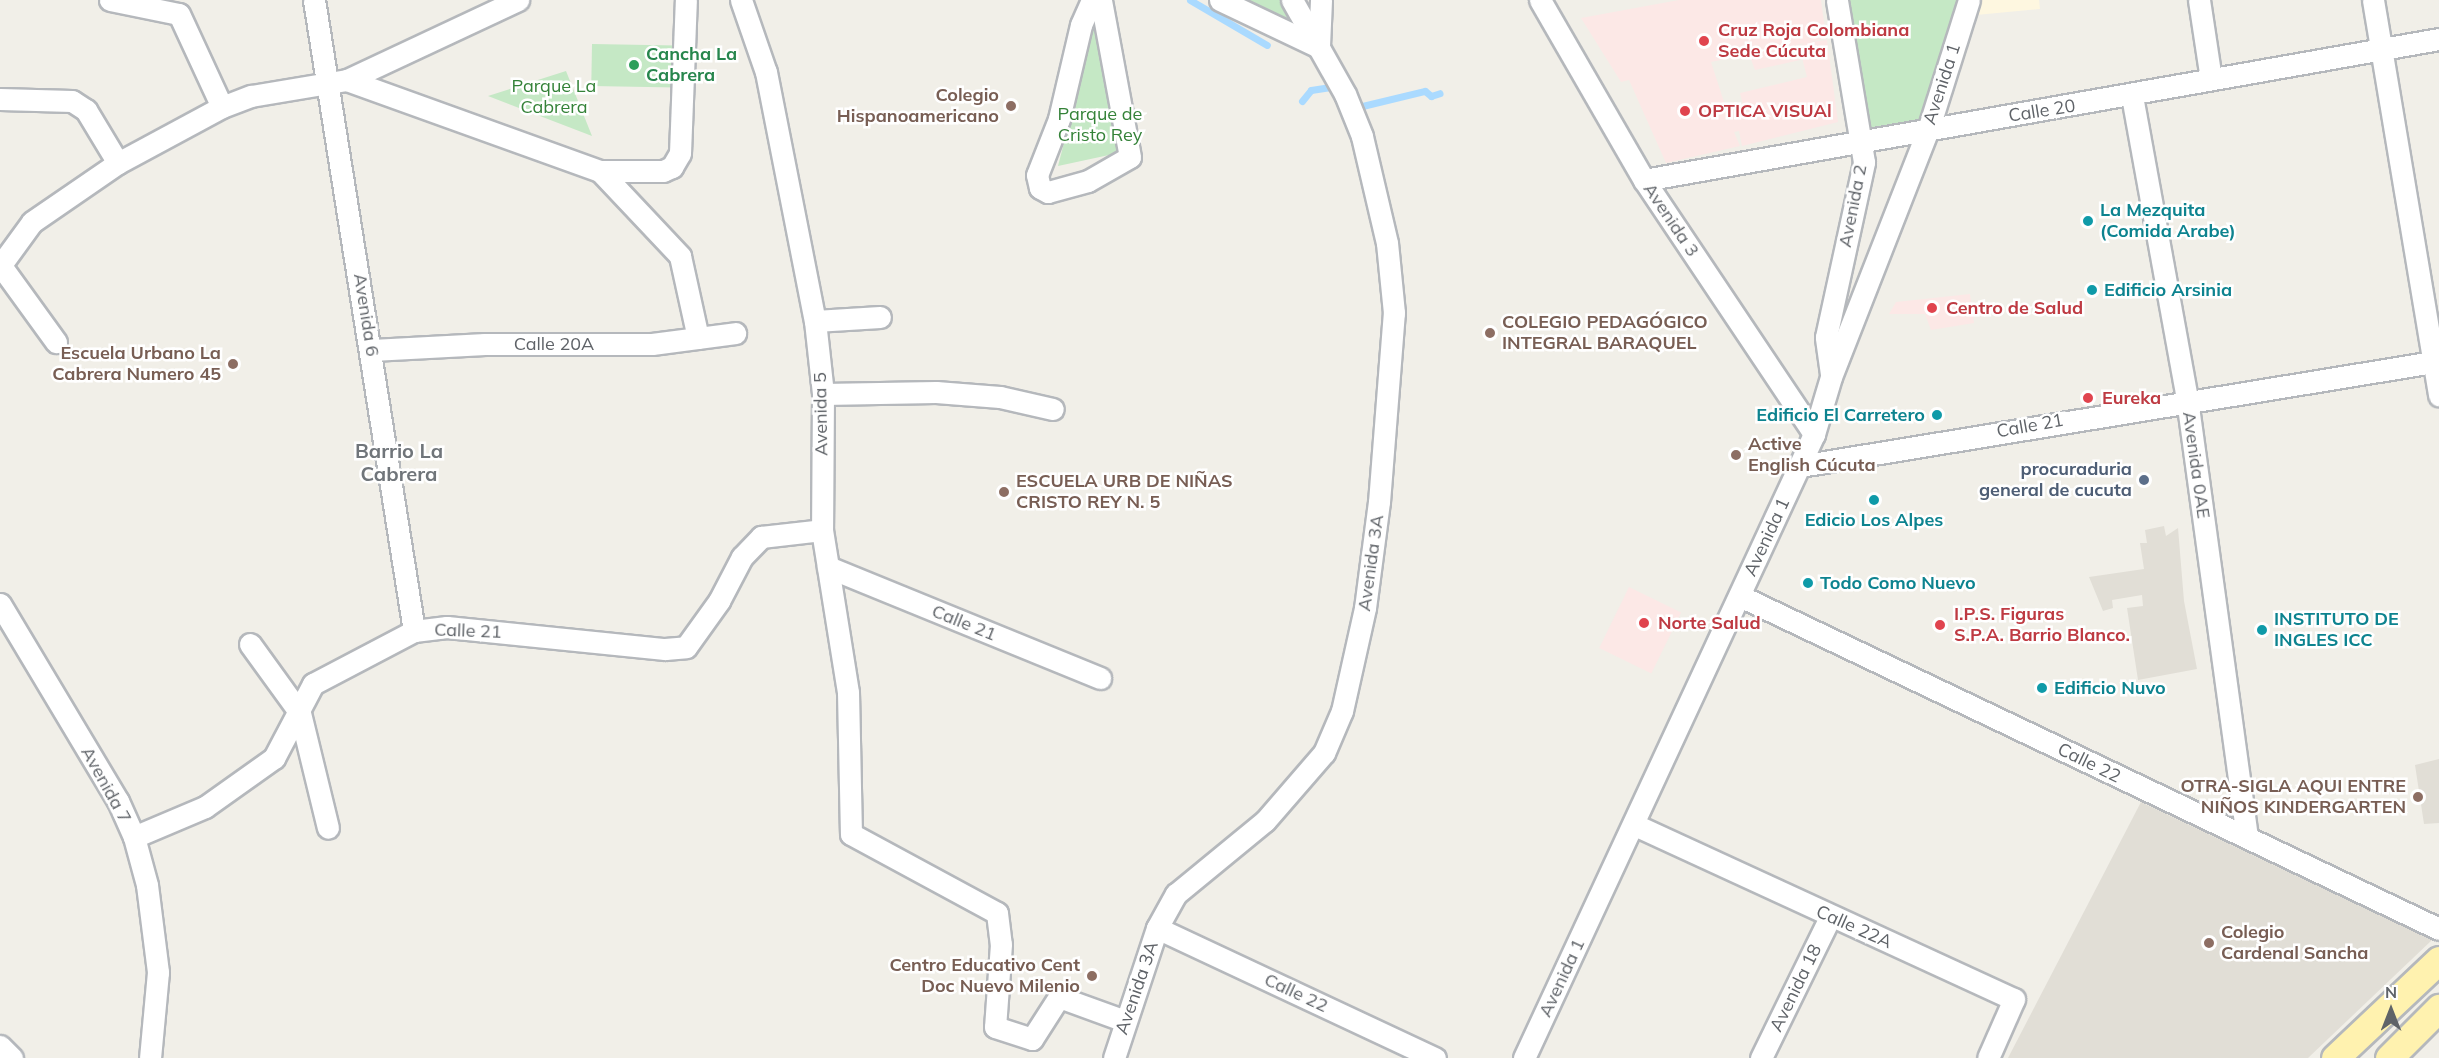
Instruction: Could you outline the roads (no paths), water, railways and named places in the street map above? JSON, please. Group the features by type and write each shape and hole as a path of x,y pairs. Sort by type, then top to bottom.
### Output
{"main road":[{"path":"2335,1058 2439,960"},
{"path":"2390,1058 2439,1008"}],"street":[{"path":"110,0 179,14 222,107"},
{"name":"Avenida 6","path":"314,0 337,81 372,351 414,631"},
{"path":"56,342 0,266 32,222 118,163 222,107 251,96 337,81 518,0"},
{"path":"337,81 600,171 663,171 672,167 680,153 686,0"},
{"path":"1092,0 1037,182 1048,192 1058,192 1088,181 1130,157 1101,0"},
{"path":"1220,0 1319,46"},
{"path":"1292,0 1319,46"},
{"name":"Avenida 3A","path":"1114,1058 1157,928 1176,894 1265,820 1324,753 1342,711 1365,608 1379,502 1394,313 1387,243 1362,136 1319,46 1321,0"},
{"name":"Avenida 3","path":"1540,0 1644,180 1814,434"},
{"name":"Avenida 2","path":"1831,377 1826,337 1864,162 1837,0"},
{"name":"Avenida 1","path":"1524,1058 1635,825 1814,434 1831,377 1928,130 1969,0"},
{"path":"2199,0 2211,80"},
{"path":"2373,0 2436,361 2439,396"},
{"name":"Avenida 5","path":"743,6 766,72 815,321 823,394 822,530 851,726 851,834 997,913 1001,944 995,1027 1032,1039 1059,997 1125,1021"},
{"name":"Calle 20","path":"1644,180 2132,96 2439,39"},
{"name":"Avenida 0AE","path":"2132,96 2187,399 2247,837"},
{"path":"0,99 72,101 86,110 118,163"},
{"path":"600,171 680,256 698,338"},
{"path":"815,321 880,317"},
{"name":"Calle 20A","path":"372,351 485,344 652,344 735,333"},
{"name":"Calle 21","path":"1800,466 2187,399 2436,361"},
{"path":"823,394 936,392 1000,397 1053,409"},
{"name":"Calle 21","path":"134,837 205,807 274,758 300,713 313,684 414,631 447,627 665,649 686,647 719,601 742,557 761,537 822,530"},
{"name":"Calle 21","path":"828,567 1100,678"},
{"name":"Calle 22","path":"1740,596 2439,928"},
{"name":"Avenida 7","path":"0,604 118,801 134,837 147,885 158,972 150,1058"},
{"path":"250,644 300,713 328,828"},
{"name":"Calle 22A","path":"1635,825 1830,917 2014,999 1988,1058"},
{"name":"Avenida 18","path":"1761,1058 1830,917"},
{"name":"Calle 22","path":"1157,928 1435,1058"},
{"path":"0,1046 12,1058"}],"waterway":[{"path":"1190,0 1267,45"},
{"path":"1302,101 1311,90 1329,87"},
{"path":"1354,108 1425,91 1431,96 1440,93"}],"place":[{"name":"Cruz Roja Colombiana Sede Cúcuta","path":"1704,41"},
{"name":"Cancha La Cabrera","path":"634,65"},
{"name":"Colegio Hispanoamericano","path":"1011,106"},
{"name":"OPTICA VISUAl","path":"1685,111"},
{"name":"La Mezquita (Comida Arabe)","path":"2088,221"},
{"name":"Edificio Arsinia","path":"2092,290"},
{"name":"Centro de Salud","path":"1932,308"},
{"name":"COLEGIO PEDAGÓGICO INTEGRAL BARAQUEL","path":"1490,333"},
{"name":"Escuela Urbano La Cabrera Numero 45","path":"233,364"},
{"name":"Eureka","path":"2088,398"},
{"name":"Edificio El Carretero","path":"1937,415"},
{"name":"Active English Cúcuta","path":"1736,455"},
{"name":"procuraduria general de cucuta","path":"2144,480"},
{"name":"ESCUELA URB DE NIÑAS CRISTO REY N. 5","path":"1004,492"},
{"name":"Edicio Los Alpes","path":"1874,500"},
{"name":"Todo Como Nuevo","path":"1808,583"},
{"name":"Norte Salud","path":"1644,623"},
{"name":"I.P.S. Figuras S.P.A. Barrio Blanco.","path":"1940,625"},
{"name":"INSTITUTO DE INGLES ICC","path":"2262,630"},
{"name":"Edificio Nuvo","path":"2042,688"},
{"name":"OTRA-SIGLA AQUI ENTRE NIÑOS KINDERGARTEN","path":"2418,797"},
{"name":"Colegio Cardenal Sancha","path":"2209,943"},
{"name":"Centro Educativo Cent Doc Nuevo Milenio","path":"1092,976"}],"district":[{"name":"Barrio La Cabrera","path":"399,462"}],"park label":[{"name":"Parque La Cabrera","path":"554,97"},
{"name":"Parque de Cristo Rey","path":"1100,125"}]}
